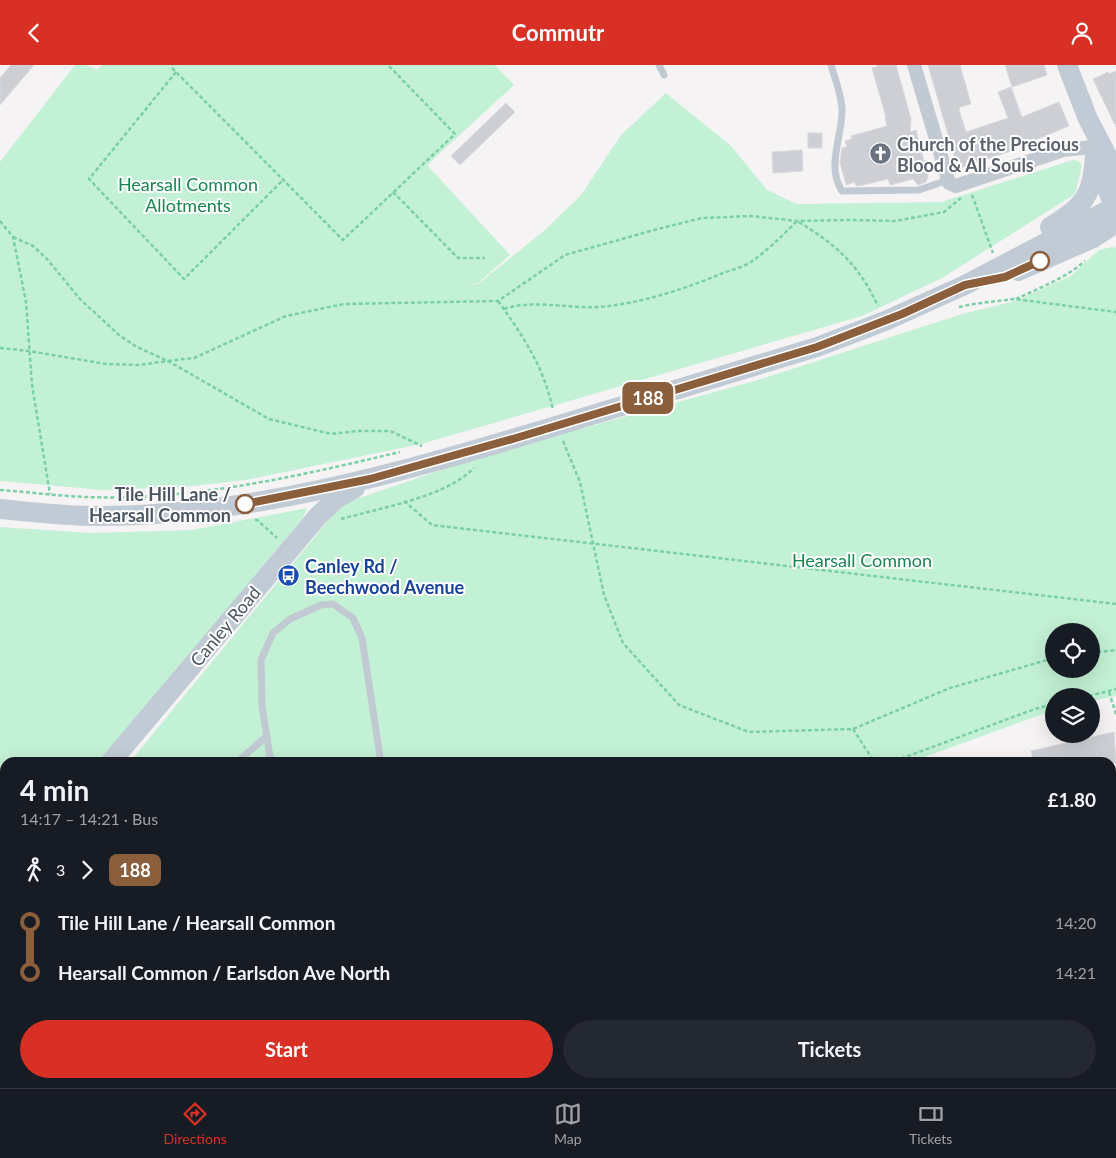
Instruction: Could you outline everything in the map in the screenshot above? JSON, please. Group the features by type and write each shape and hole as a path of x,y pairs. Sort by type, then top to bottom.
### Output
{"main road":[{"path":"1067,65 1088,119 1116,173"},
{"path":"1088,119 1094,152 1115,212"},
{"path":"987,265 1000,260 1076,210 1087,197 1094,152"},
{"path":"965,285 987,265 1115,212"},
{"path":"0,509 47,514 95,516 196,511 259,502 370,479 556,426 817,347 885,321 965,285 1005,277 1092,238 1115,212"},
{"name":"Canley Road","path":"115,757 318,516 336,499 370,479"}],"street":[{"path":"914,65 948,182 956,185 967,182 1063,150 1094,152"}],"lane":[{"path":"659,65 664,75"},
{"path":"831,65 842,109 835,159 836,181 842,191 919,190 948,182"},
{"path":"270,757 262,706 261,660 273,633 290,619 322,605 333,604 353,619 362,638 380,757"},
{"path":"243,757 267,736"}],"path":[{"path":"172,69 343,240 455,134 388,65"},
{"path":"176,72 89,179 184,279 283,180"},
{"path":"0,348 106,364 139,365 194,358 286,316 344,304 498,301 565,255 654,230 702,219 751,216 797,221 895,221 944,213 961,200 967,182"},
{"path":"967,182 993,253"},
{"path":"394,192 458,258 485,258"},
{"path":"0,221 13,237 33,246 47,259 80,299 120,336 137,347 168,361 269,419 331,434 357,431 390,431 422,446"},
{"path":"504,309 513,306 531,305 599,307 630,302 693,285 749,263 774,245 797,221"},
{"path":"797,221 824,237 853,264 871,291 885,321"},
{"path":"13,237 26,302 29,351 40,437 50,494"},
{"path":"987,265 993,253 1000,248"},
{"path":"1088,257 1077,268 1055,281 1014,299 1116,312"},
{"path":"498,301 525,340 548,385 556,426 580,482 604,595 624,643 680,705 749,732 853,729 950,688 1045,661"},
{"path":"413,449 431,444"},
{"path":"0,489 88,497 194,492 255,483 404,451"},
{"path":"404,501 432,525 592,545 1116,604"},
{"path":"1100,652 1116,650"},
{"path":"1100,693 1116,689"},
{"path":"1109,691 1116,715"},
{"path":"905,757 1045,706"},
{"path":"853,729 871,757"}],"green space":[{"name":"Hearsall Common Allotments","path":"75,65 86,65 97,70 102,65 495,65 514,85 427,165 510,255 478,283 467,285 478,284 545,230 581,195 621,135 666,93 731,146 767,190 797,204 941,202 1073,160 1078,161 1082,166 1075,194 942,278 862,316 421,444 245,480 184,487 102,490 0,481 0,162"},
{"name":"Hearsall Common","path":"1116,248 1116,696 1100,699 1100,688 1045,688 1045,713 925,757 134,757 331,517 348,502 479,457 758,380 962,314 1015,301 1071,276 1099,250"},
{"path":"307,508 303,518 103,757 0,757 0,527 91,533 192,530"}],"building":[{"path":"11,65 34,65 0,105 0,78"},
{"name":"Church of the Precious Blood & All Souls","path":"877,65 896,65 911,119 910,132 916,130 928,177 926,182 918,185 913,179 890,185 888,179 856,186 855,182 846,185 840,162 842,148 847,147 845,141 852,139 851,136 887,126 872,68 877,67"},
{"path":"928,65 960,65 971,104 960,107 959,110 966,132 1008,118 998,92 1011,87 1022,117 1059,102 1069,126 1011,151 958,169"},
{"path":"1005,65 1044,65 1047,75 1012,87"},
{"path":"1116,71 1116,127 1093,79 1108,72 1109,74"},
{"path":"506,103 515,112 460,165 451,156"},
{"path":"808,133 822,133 822,148 808,148"},
{"path":"802,150 803,171 773,173 772,152"},
{"path":"1114,732 1116,757 1032,757 1031,751 1066,743 1100,743 1100,735"}],"bus line":[{"name":"188","path":"245,504 370,479 516,438 817,347 864,330 965,285 1005,277 1040,261"}],"place":[{"name":"Church of the Precious Blood & All Souls","path":"881,154"},
{"name":"Tile Hill Lane / Hearsall Common","path":"245,504"},
{"name":"Canley Rd / Beechwood Avenue","path":"289,576"}]}
